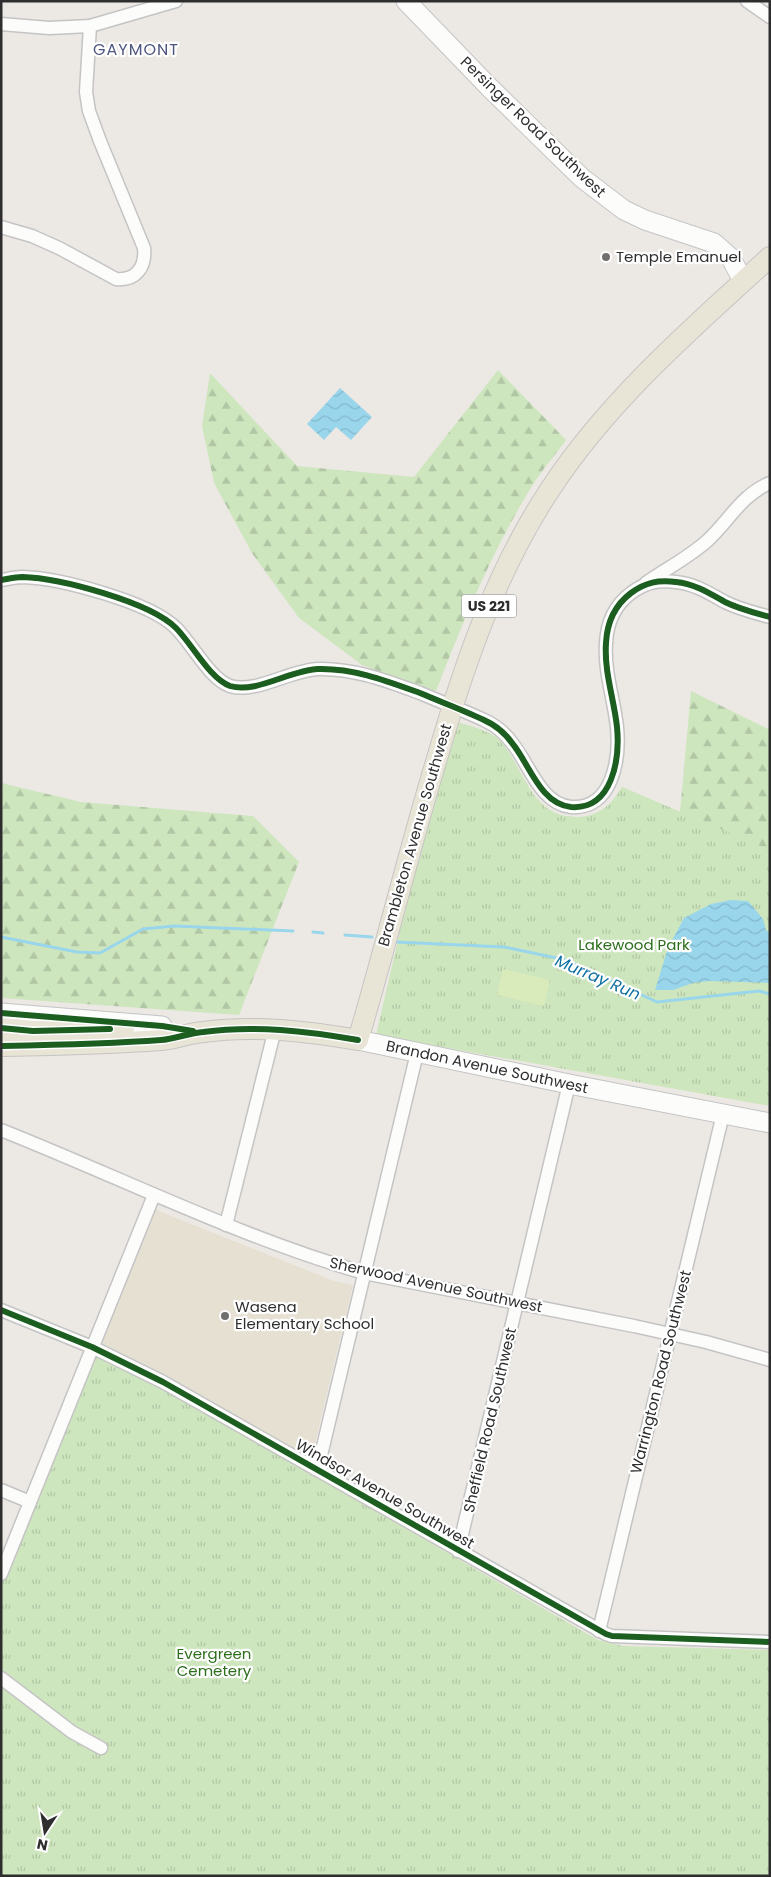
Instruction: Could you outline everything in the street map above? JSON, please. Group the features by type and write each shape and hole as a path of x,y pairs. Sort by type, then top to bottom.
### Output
{"main road":[{"name":"Persinger Road Southwest","path":"406,1 489,87 582,178 624,210 644,220 714,243 731,258 743,281"},
{"name":"Brambleton Avenue Southwest","path":"358,1040 452,706 476,637 504,571 531,520 552,486 595,428 624,395 770,256"},
{"name":"Brandon Avenue Southwest","path":"1,1013 162,1026 202,1032"},
{"name":"Brandon Avenue Southwest","path":"1,1028 33,1031 162,1026"},
{"name":"Brandon Avenue Southwest","path":"1,1046 164,1040 202,1032 275,1029 308,1032 358,1040 770,1123"}],"street":[{"path":"1,24 50,28 90,26 176,1"},
{"path":"747,1 770,17"},
{"path":"1,227 32,236 60,248 116,280 133,277 143,265 144,248 89,111 86,92 90,26"},
{"path":"1,580 21,577 48,581 128,600 174,625 218,678 232,686 253,687 296,672 314,669 333,669 380,678 452,706 491,724 503,732 513,743 542,790 554,801 572,807 591,803 600,798 610,784 615,766 618,747 617,727 607,671 606,645 612,614 628,595 696,550 709,539 742,501 770,483"},
{"path":"644,584 675,582 692,585 707,591 726,603 770,617"},
{"path":"226,1225 275,1029"},
{"path":"316,1469 321,1455 417,1052"},
{"name":"Sheffield Road Southwest","path":"458,1551 569,1084"},
{"name":"Warrington Road Southwest","path":"599,1631 724,1114"},
{"name":"Sherwood Avenue Southwest","path":"1,1130 226,1225 293,1251 364,1273 670,1334 770,1360"},
{"path":"1,1574 154,1194"},
{"name":"Windsor Avenue Southwest","path":"1,1310 92,1347 162,1382 599,1631 612,1636 770,1642"},
{"path":"1,1490 30,1502"},
{"path":"1,1678 72,1732 101,1748"}],"shaded area":[{"name":"Wasena Elementary School","path":"149,1205 161,1212 334,1281 353,1285 314,1447 303,1469 92,1347"}],"green space":[{"path":"498,370 566,440 532,486 491,561 436,691 362,665 299,618 252,553 214,483 202,426 210,373 297,466 414,477"},
{"path":"691,691 770,730 770,907 415,866 458,723 489,733 497,738 507,750 539,801 550,810 563,816 581,817 594,814 605,808 622,787 680,812"},
{"name":"Lakewood Park","path":"458,723 489,733 497,738 507,750 539,801 550,810 563,816 581,817 594,814 605,808 622,787 770,850 770,1106 376,1035 415,866"},
{"path":"1,783 81,802 253,816 299,862 239,1015 1,998"},
{"path":"503,969 550,980 544,1006 497,995"},
{"name":"Evergreen Cemetery","path":"92,1347 598,1640 623,1646 770,1650 770,1876 1,1876 1,1574"}],"water":[{"path":"340,388 372,417 351,440 336,427 324,440 307,424"},
{"path":"731,900 748,901 763,919 766,930 770,933 770,983 710,981 693,983 673,990 655,990 668,948 684,918 711,904"}],"waterway":[{"name":"Murray Run","path":"1,937 77,952 100,953 143,929 174,926 293,931"},
{"name":"Murray Run","path":"313,932 323,933"},
{"name":"Murray Run","path":"345,935 372,937"},
{"name":"Murray Run","path":"396,942 504,947 566,960 657,1002 759,991 770,994"}],"cycle path":[{"path":"1,580 22,577 38,578 104,593 146,609 176,628 208,669 230,686 240,688 251,687 307,670 331,669 370,676 420,693 476,716 496,727 518,751 543,791 551,799 571,807 585,806 596,800 605,791 615,767 618,739 608,675 606,643 610,622 616,609 625,598 647,584 663,581 676,582 696,587 736,607 770,617"},
{"path":"1,1013 162,1026 193,1031"},
{"path":"1,1028 33,1031 110,1029"},
{"path":"1,1046 161,1040 198,1033 242,1029 300,1032 358,1040"},
{"path":"1,1310 92,1347 163,1382 606,1634 612,1636 770,1642"}],"place":[{"name":"Temple Emanuel","path":"606,257"},
{"name":"Wasena Elementary School","path":"225,1316"}],"district":[{"name":"GAYMONT","path":"136,49"}]}
